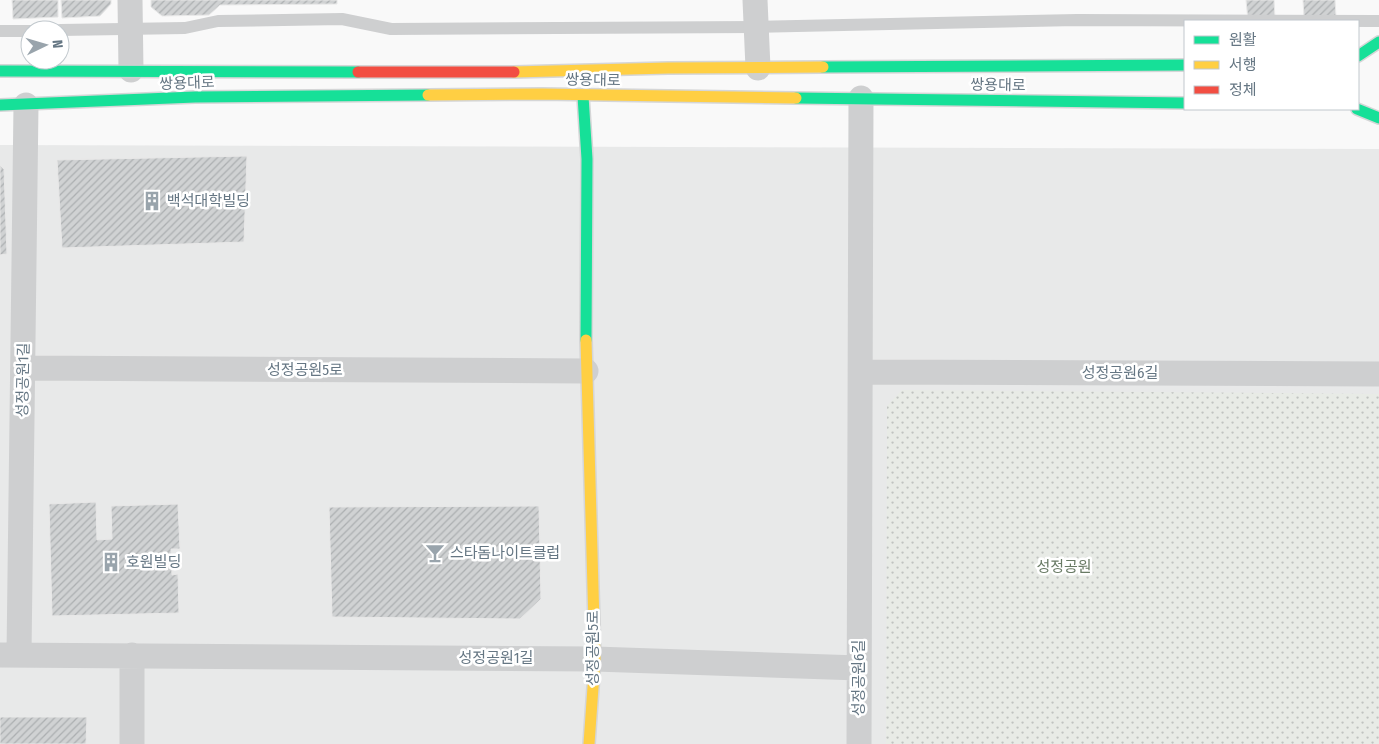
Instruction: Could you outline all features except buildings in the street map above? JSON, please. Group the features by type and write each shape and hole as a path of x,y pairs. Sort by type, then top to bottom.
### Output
{"main road":[{"path":"1360,61 1379,42"},
{"name":"쌍용대로","path":"0,71 544,72 668,68 1184,65"},
{"name":"쌍용대로","path":"0,105 194,97 532,94 1184,103"},
{"name":"성정공원5로","path":"583,96 588,159 586,371 595,659 589,744"},
{"path":"1359,107 1379,106"},
{"path":"1359,108 1379,118"}],"street":[{"path":"130,0 131,70"},
{"path":"755,0 758,68"},
{"name":"성정공원6길","path":"859,744 861,98"},
{"name":"성정공원1길","path":"26,105 23,368 9,655 595,659 859,668"},
{"name":"성정공원5로","path":"23,368 586,371"},
{"name":"성정공원6길","path":"861,372 1379,374"},
{"path":"132,655 132,744"}],"lane":[{"path":"70,30 185,28 218,21 342,19 391,30 756,27 1077,20 1184,20"},
{"path":"1359,21 1379,21"},
{"path":"0,31 20,31"}],"shaded area":[{"path":"0,145 1379,149 1379,744 0,744"}],"green space":[{"name":"성정공원","path":"902,390 1379,394 1379,744 886,744 887,406"}],"traffic: fast":[{"path":"1359,55 1379,42"},
{"path":"823,67 1184,65"},
{"path":"0,71 358,72"},
{"path":"0,105 195,97 428,95"},
{"path":"583,96 587,159 586,340"},
{"path":"796,98 1184,103"},
{"path":"1359,110 1379,118"}],"traffic: slow":[{"path":"514,72 668,68 823,67"},
{"path":"428,95 542,94 796,98"},
{"path":"586,340 595,659 589,744"}],"traffic: jam":[{"path":"358,72 514,72"}],"place":[{"name":"백석대학빌딩","path":"152,201"},
{"name":"스타돔나이트클럽","path":"435,553"},
{"name":"호원빌딩","path":"111,562"}]}
